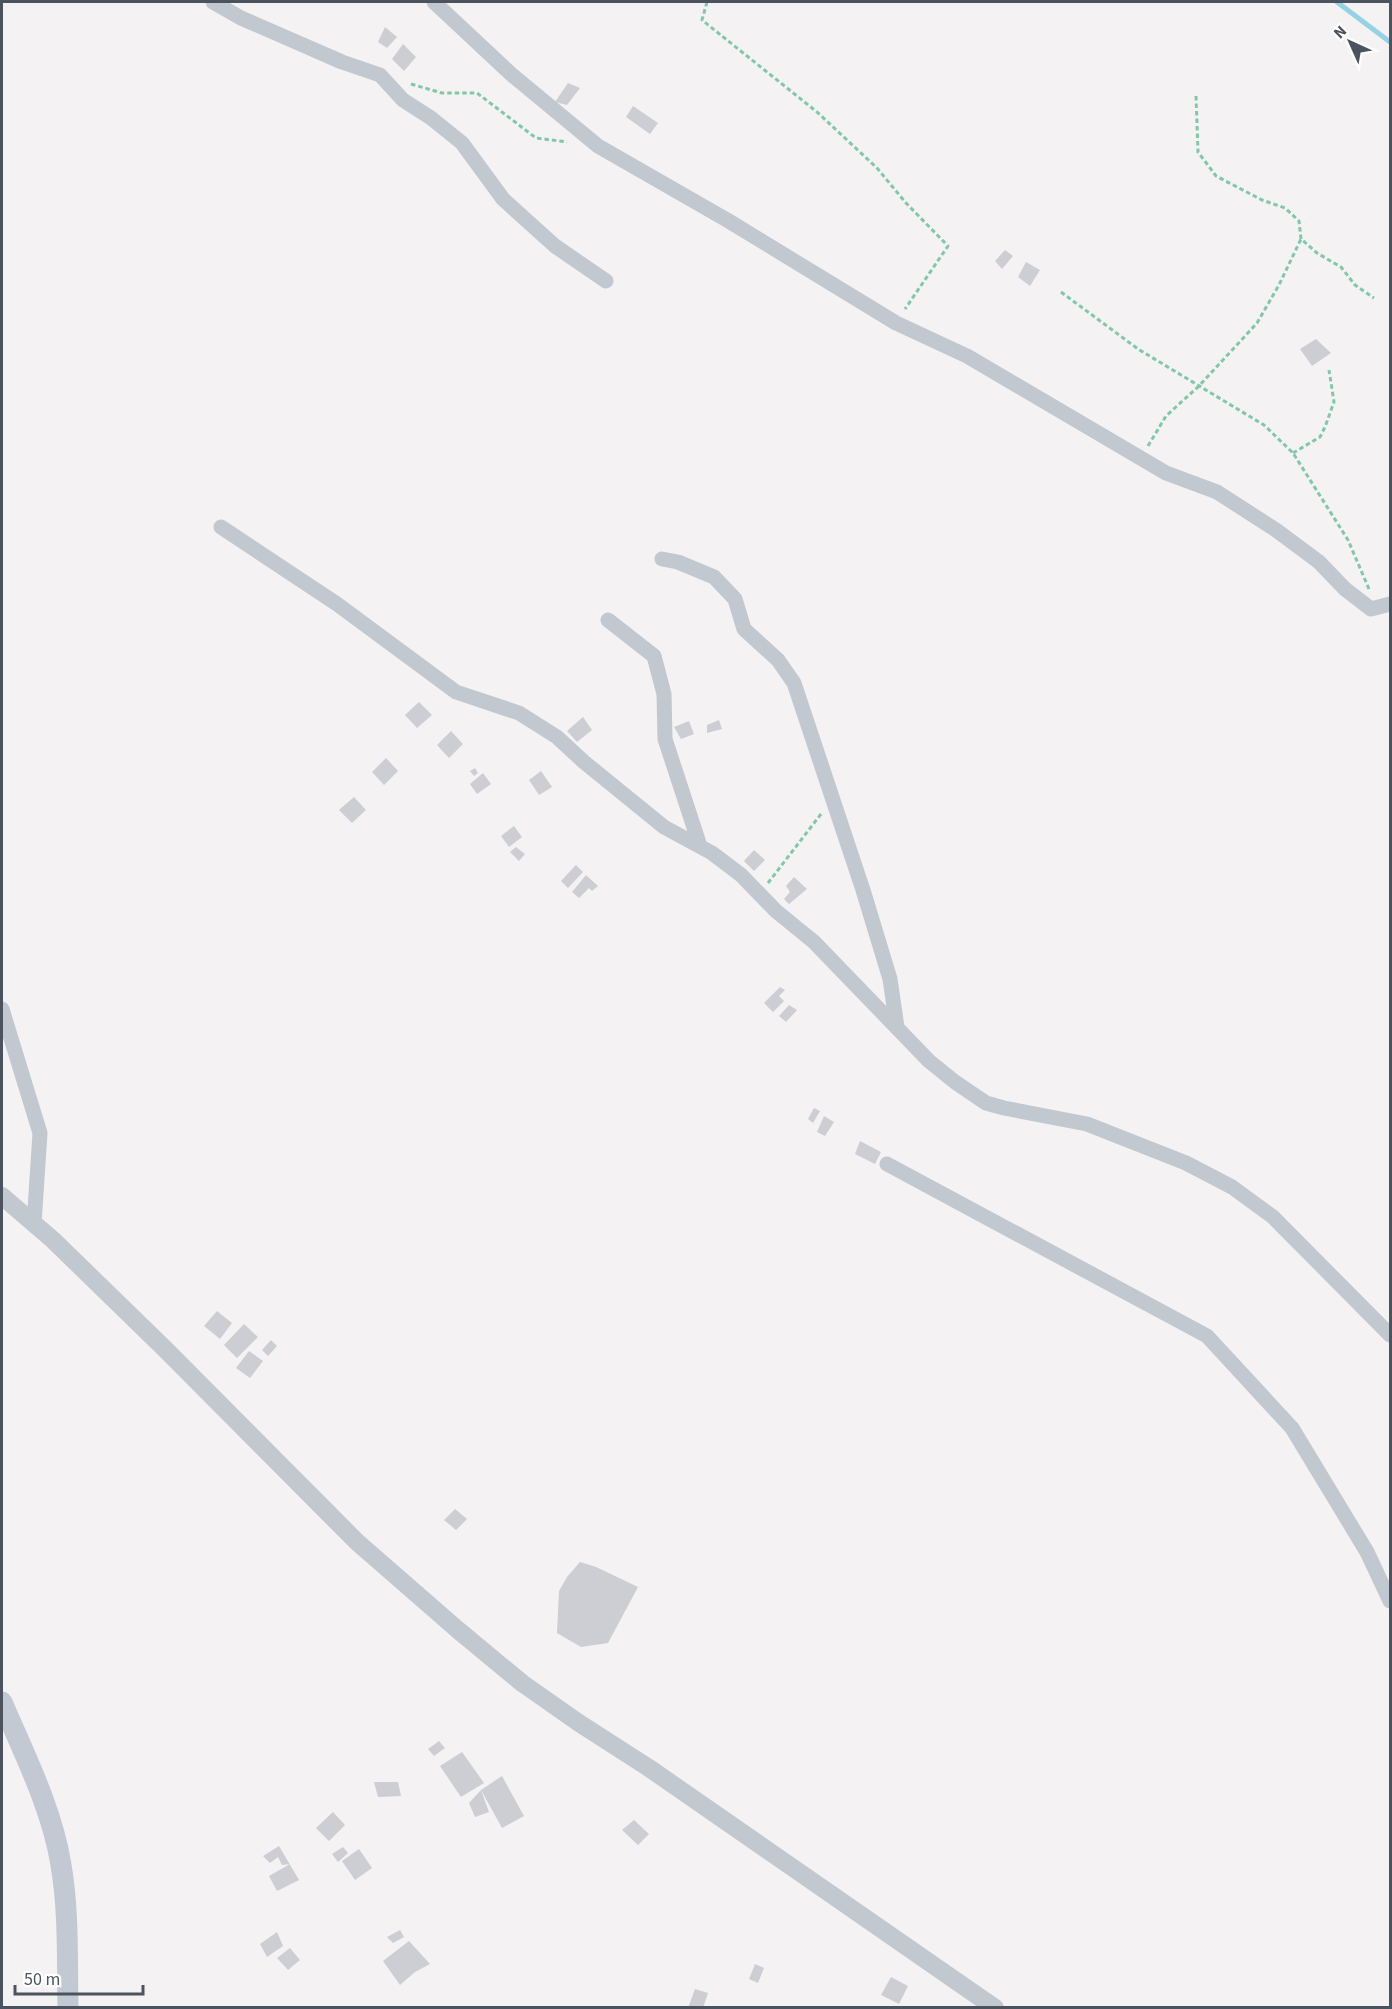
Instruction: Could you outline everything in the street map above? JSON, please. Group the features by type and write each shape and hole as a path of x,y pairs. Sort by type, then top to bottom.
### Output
{"main road":[{"path":"2,1702 37,1782 61,1865 68,2007"}],"street":[{"path":"213,2 342,62 380,75 403,100 431,118 462,143 503,199 555,246 606,281"},
{"path":"434,2 511,74 598,146 728,220 896,323 967,356 1166,473 1217,492 1276,530 1319,562 1345,590 1371,609 1390,604"},
{"path":"221,527 337,604 456,692 519,712 557,737 664,827 712,853 741,875 814,942 929,1062 955,1082 986,1103 1088,1124 1186,1163 1232,1187 1273,1217 1390,1335"},
{"path":"662,559 678,562 714,577 735,599 744,629 778,660 794,682 890,979 897,1027"},
{"path":"608,620 654,656 664,694 665,740 700,846"},
{"path":"2,1009 40,1133 34,1224"},
{"path":"887,1164 1207,1336 1292,1428 1367,1552 1390,1601"},
{"path":"2,1196 174,1357 357,1542 522,1683 995,2007"}],"path":[{"path":"707,2 702,20 817,112 877,168 906,203 948,246 896,323"},
{"path":"411,84 442,93 477,93 536,138 598,146"},
{"path":"1141,458 1166,416 1199,386 1257,323 1279,285 1301,239 1299,221 1285,208 1262,200 1216,176 1198,152 1196,96"},
{"path":"1301,239 1341,267 1355,285 1374,298"},
{"path":"1062,292 1138,350 1264,425 1293,453 1348,540 1369,585 1371,609"},
{"path":"1293,453 1320,437 1325,427 1334,402 1329,370"},
{"path":"760,894 833,802"}],"building":[{"path":"385,27 397,37 387,48 378,42"},
{"path":"403,44 416,57 404,71 392,59"},
{"path":"568,83 580,88 567,105 555,102"},
{"path":"633,106 658,123 650,134 626,117"},
{"path":"1005,250 1013,256 1002,269 995,261"},
{"path":"1026,262 1040,270 1030,286 1018,277"},
{"path":"1316,339 1331,353 1312,366 1300,349"},
{"path":"419,702 432,715 417,728 405,715"},
{"path":"583,717 592,730 577,742 567,731"},
{"path":"719,720 722,729 707,733 707,725"},
{"path":"689,721 694,734 681,739 674,727"},
{"path":"451,731 463,744 449,758 437,745"},
{"path":"386,758 398,771 384,785 372,772"},
{"path":"475,768 478,773 474,776 470,771"},
{"path":"541,771 552,787 539,795 529,780"},
{"path":"483,773 491,784 477,794 470,784"},
{"path":"354,797 366,810 352,823 339,810"},
{"path":"514,826 522,837 509,847 501,836"},
{"path":"516,847 525,854 519,861 510,852"},
{"path":"754,850 765,860 754,871 744,861"},
{"path":"576,865 583,872 568,888 561,881"},
{"path":"586,875 598,886 592,891 589,888 579,898 572,892"},
{"path":"794,877 807,889 789,904 784,899 790,892 786,886"},
{"path":"780,987 785,990 779,996 784,1001 773,1012 764,1003"},
{"path":"789,1005 797,1010 786,1022 779,1016"},
{"path":"814,1108 820,1111 813,1123 808,1119"},
{"path":"824,1116 834,1122 825,1136 817,1132"},
{"path":"860,1141 881,1152 875,1164 855,1154"},
{"path":"217,1311 232,1323 220,1339 204,1326"},
{"path":"244,1324 258,1337 237,1358 224,1345"},
{"path":"271,1340 277,1346 268,1356 262,1350"},
{"path":"249,1351 263,1361 250,1378 236,1368"},
{"path":"455,1509 467,1519 456,1530 444,1520"},
{"path":"580,1562 638,1587 608,1643 581,1647 557,1633 559,1591"},
{"path":"439,1741 445,1748 434,1756 428,1749"},
{"path":"462,1752 484,1783 461,1797 440,1766"},
{"path":"502,1776 524,1816 502,1828 481,1790"},
{"path":"374,1782 398,1782 401,1796 378,1797"},
{"path":"481,1790 489,1812 475,1817 469,1803"},
{"path":"333,1812 345,1825 329,1841 316,1828"},
{"path":"634,1820 649,1834 638,1845 622,1830"},
{"path":"279,1846 290,1864 282,1865 278,1857 270,1863 263,1856"},
{"path":"343,1847 348,1853 338,1862 332,1854"},
{"path":"359,1849 372,1868 355,1880 342,1861"},
{"path":"290,1864 299,1880 277,1891 269,1876"},
{"path":"400,1930 404,1937 393,1943 387,1937"},
{"path":"277,1932 283,1946 267,1957 260,1944"},
{"path":"409,1941 430,1964 415,1972 400,1985 383,1961"},
{"path":"290,1948 300,1960 288,1970 277,1958"},
{"path":"755,1964 764,1968 758,1983 749,1979"},
{"path":"891,1977 908,1986 899,2004 881,1995"},
{"path":"695,1989 708,1993 703,2008 688,2008"}],"waterway":[{"path":"1337,2 1390,42"}]}
